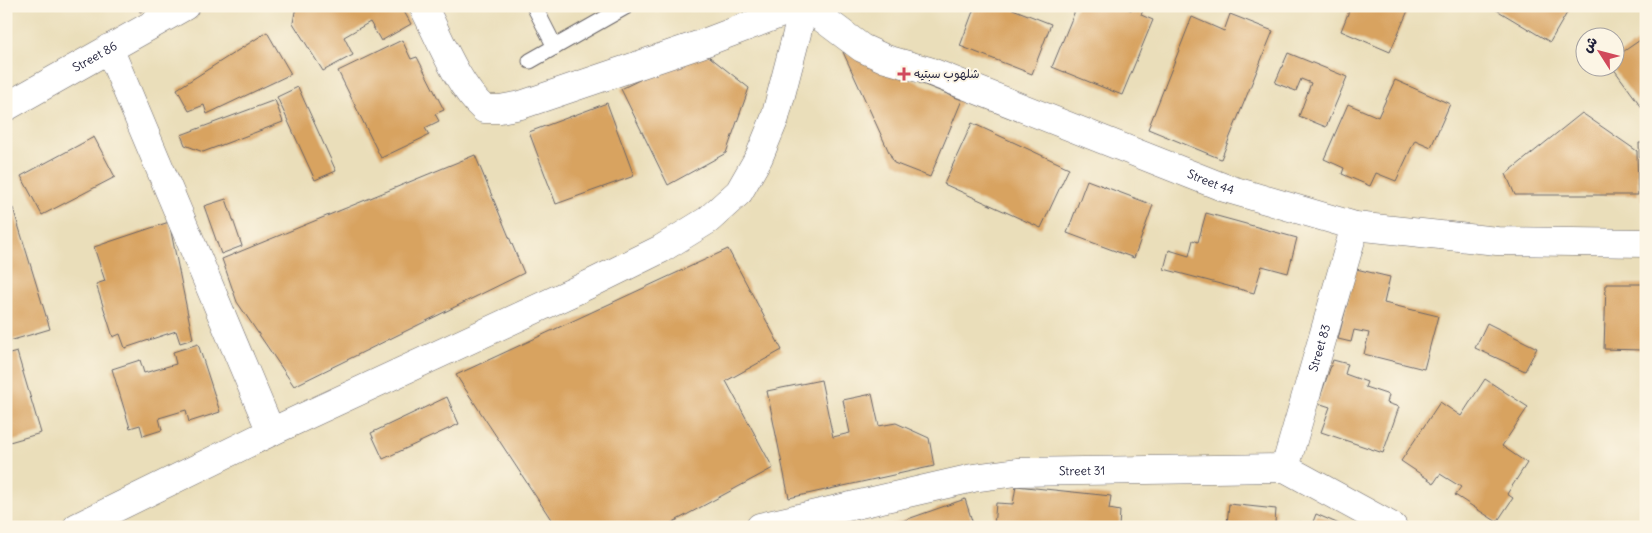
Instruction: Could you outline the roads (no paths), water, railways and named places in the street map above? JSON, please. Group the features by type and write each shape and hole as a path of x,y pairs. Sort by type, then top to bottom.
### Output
{"street":[{"name":"Street 86","path":"6,106 185,6"},
{"path":"423,6 461,80 474,100 484,109 500,109 521,105 701,44 804,6"},
{"path":"77,527 271,432 592,283 661,249 708,220 739,192 759,157 775,118 804,6"},
{"name":"Street 44","path":"804,6 862,48 886,58 929,71 1225,188 1355,226 1497,241 1646,243"},
{"path":"109,48 271,432"},
{"name":"Street 83","path":"1285,468 1355,226"},
{"name":"Street 31","path":"760,527 973,478 1017,472 1285,468 1393,527"}],"lane":[{"path":"534,6 555,47"},
{"path":"530,61 628,6"}],"place":[{"name":"شلهوب سبتيه","path":"904,74"}]}
